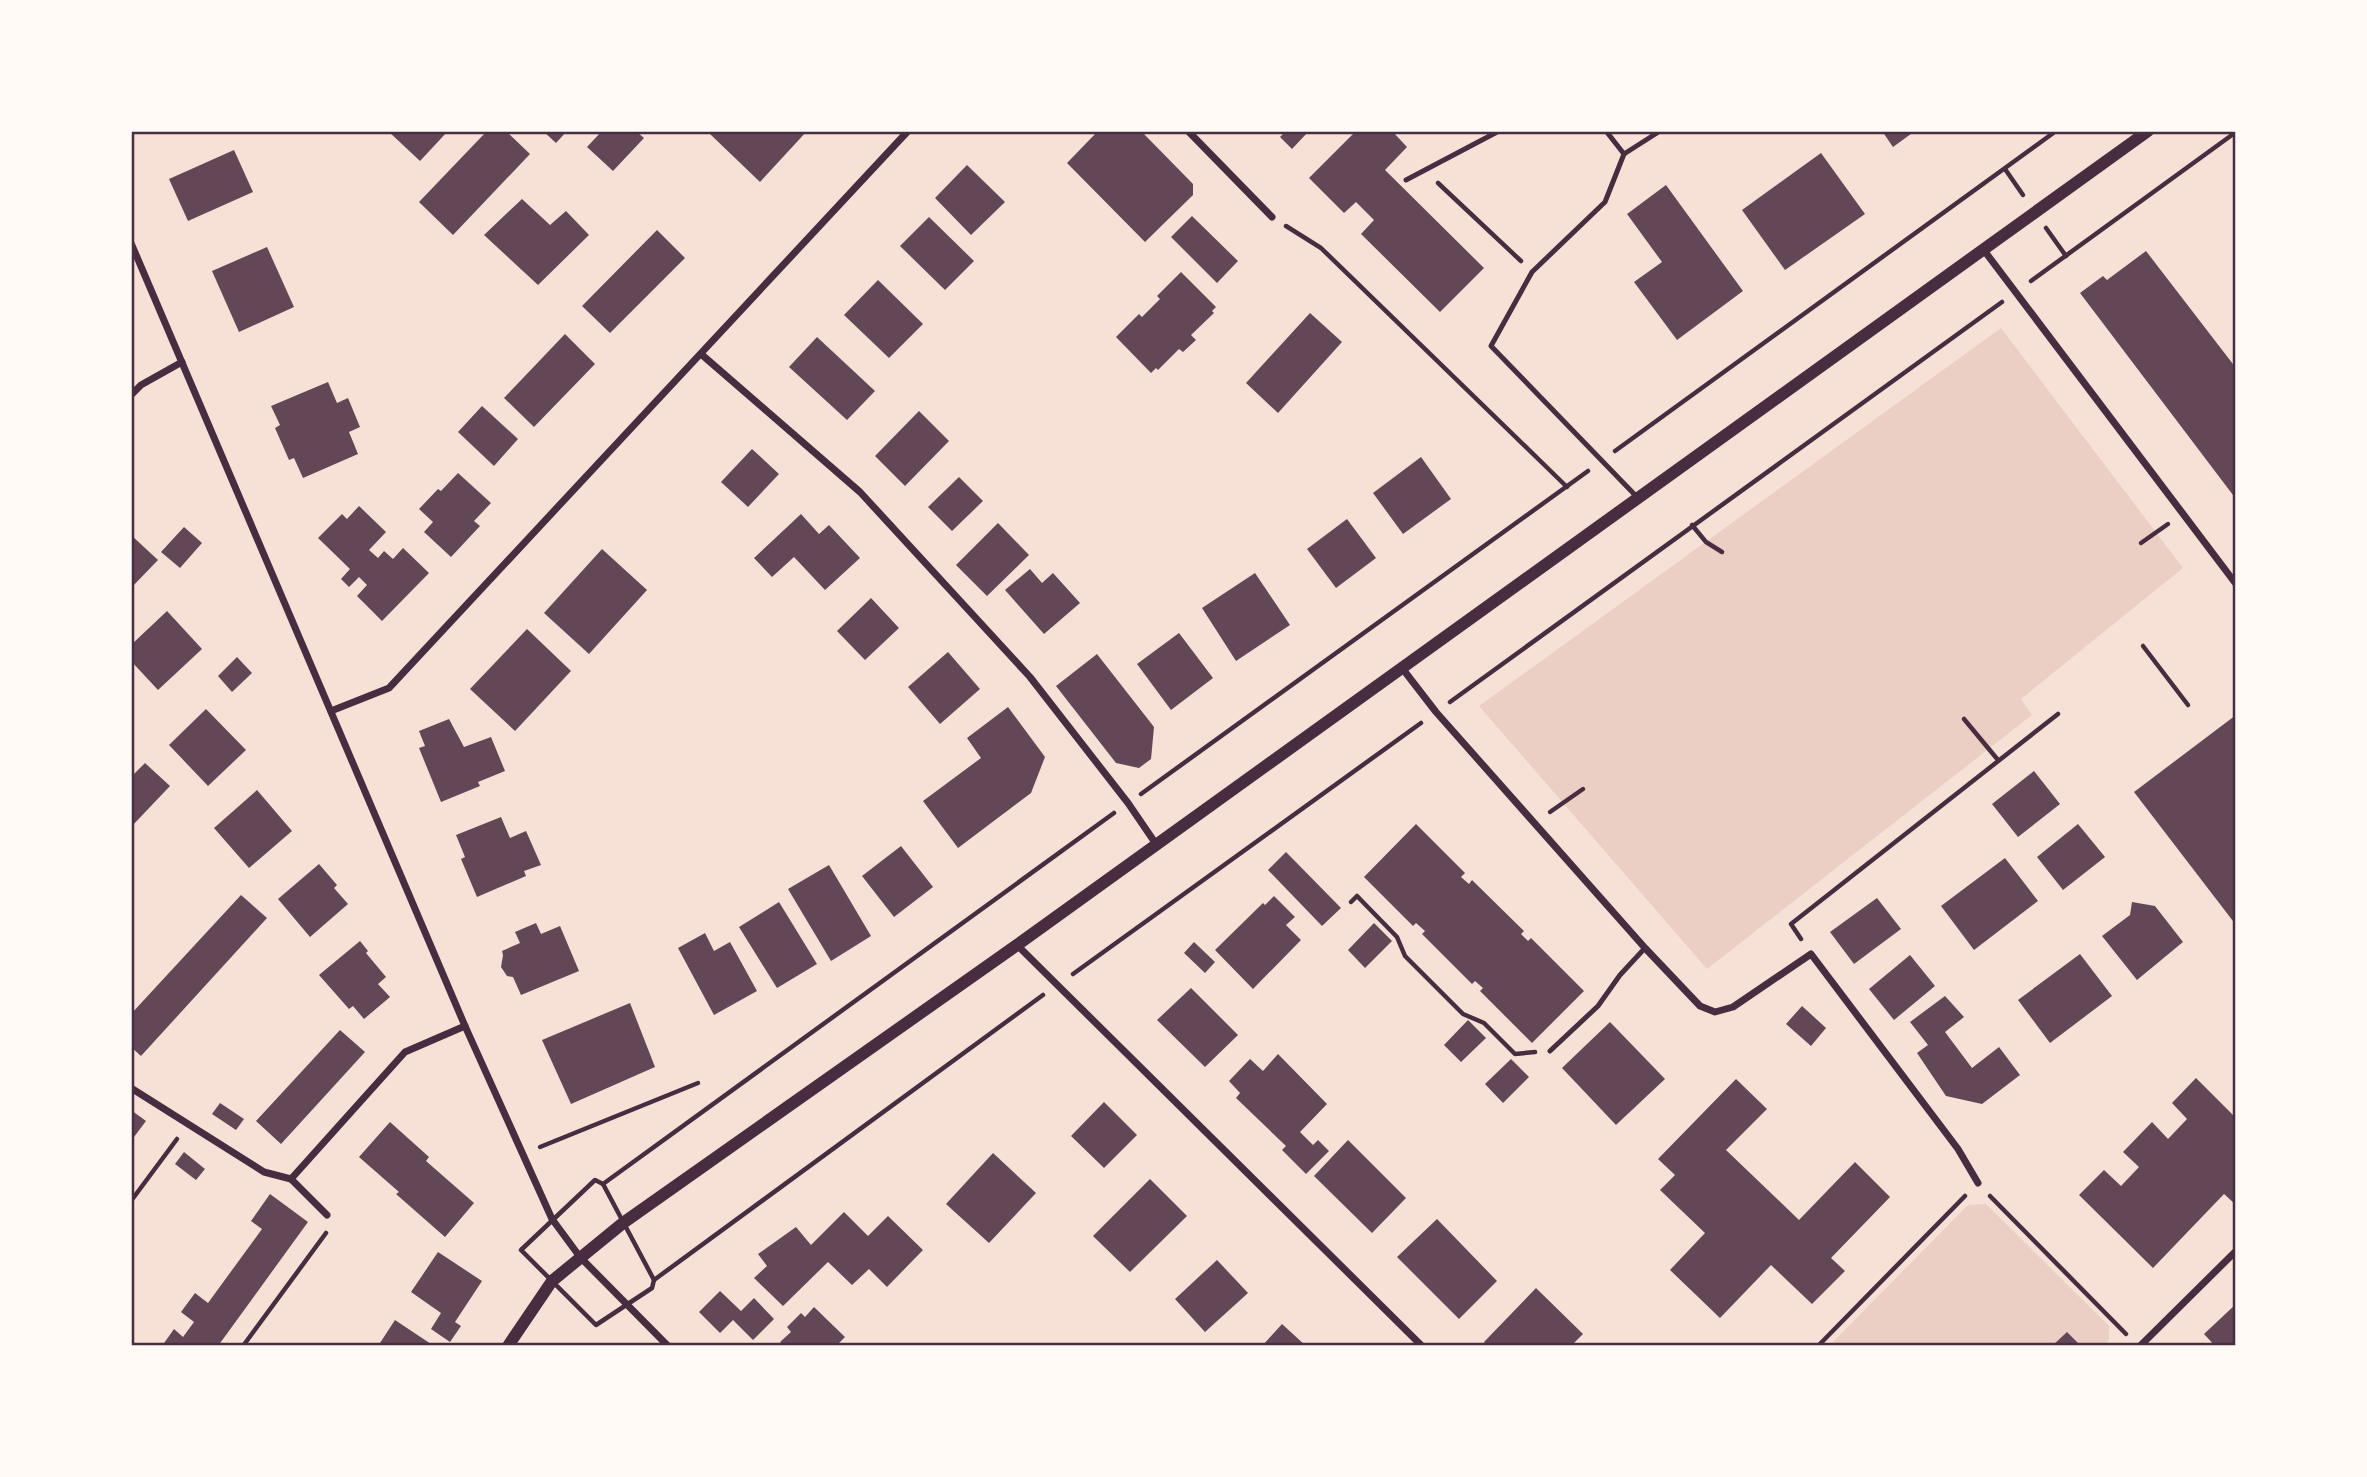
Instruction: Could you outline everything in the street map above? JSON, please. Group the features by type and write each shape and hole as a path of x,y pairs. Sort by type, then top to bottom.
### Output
{"street":[{"path":"331,711 389,688 908,131"},
{"path":"1188,131 1272,217"},
{"path":"508,1346 552,1281 623,1223 1017,945 2148,131"},
{"path":"131,243 465,1026 552,1220 580,1257 668,1346"},
{"path":"1983,248 2236,584"},
{"path":"701,354 860,492 1030,677 1128,803 1156,844"},
{"path":"131,395 141,385 182,362"},
{"path":"1402,668 1436,712 1645,948 1700,1006 1715,1012 1733,1007 1811,954 1958,1149 1978,1183"},
{"path":"1017,945 1422,1346"},
{"path":"291,1179 405,1052 465,1026"},
{"path":"131,1088 264,1172 291,1179 327,1215"},
{"path":"2140,1346 2236,1251"}],"lane":[{"path":"1406,180 1499,131"},
{"path":"1606,131 1624,154"},
{"path":"1638,498 1491,346 1532,272 1605,202 1624,154 1660,131"},
{"path":"1550,1052 1598,1006 1620,975 1645,948"}],"path":[{"path":"603,1184 2056,131"},
{"path":"1425,170 1532,272"},
{"path":"1272,217 1321,248 1567,487"},
{"path":"2141,543 2183,514"},
{"path":"1692,525 1706,542 1722,552"},
{"path":"2143,646 2188,705"},
{"path":"1811,954 1791,925 2058,714"},
{"path":"1964,719 1998,760"},
{"path":"1534,823 1583,789"},
{"path":"1351,902 1357,896 1397,937 1405,956 1463,1014 1484,1023 1515,1054 1550,1052"},
{"path":"523,1154 698,1083"},
{"path":"131,1201 187,1124"},
{"path":"1818,1346 1978,1183 2128,1336"},
{"path":"243,1346 328,1229 327,1215"}],"shaded area":[{"path":"2001,328 2183,568 2021,699 2032,715 1707,969 1479,706"},
{"path":"1986,1204 2109,1326 2109,1340 2103,1346 1829,1346 1968,1205"}],"building":[{"path":"388,131 448,131 420,161"},
{"path":"487,131 506,131 530,154 453,235 419,202"},
{"path":"543,131 567,131 556,143"},
{"path":"602,131 636,131 644,138 613,171 587,147"},
{"path":"713,131 807,131 760,182 710,134"},
{"path":"1098,131 1141,131 1193,184 1193,195 1145,242 1067,163"},
{"path":"1286,131 1309,131 1292,149 1280,137"},
{"path":"1356,131 1392,131 1407,147 1385,170 1484,268 1440,312 1361,234 1374,220 1356,202 1344,213 1309,178"},
{"path":"1882,131 1915,131 1893,147"},
{"path":"234,150 253,192 188,221 169,179"},
{"path":"1821,153 1865,214 1785,270 1742,210"},
{"path":"967,165 1005,202 971,235 935,198"},
{"path":"1666,185 1743,291 1677,340 1634,282 1662,262 1627,214"},
{"path":"522,199 550,225 566,211 589,235 538,285 484,235"},
{"path":"1192,216 1238,261 1217,283 1171,237"},
{"path":"929,217 974,261 945,290 900,246"},
{"path":"657,230 685,258 610,333 582,306"},
{"path":"267,247 294,307 239,332 212,271"},
{"path":"2146,251 2236,368 2236,499 2080,293 2103,276 2107,280"},
{"path":"1181,272 1216,307 1212,311 1214,313 1191,335 1196,340 1183,352 1179,349 1158,370 1156,368 1151,373 1116,337 1139,314 1142,317 1160,299 1157,296"},
{"path":"878,280 923,324 889,358 844,315"},
{"path":"1310,313 1342,342 1278,413 1246,383"},
{"path":"565,334 595,364 534,427 504,398"},
{"path":"817,337 875,391 847,420 789,367"},
{"path":"328,382 337,403 348,398 360,427 349,432 358,454 303,478 294,458 289,460 275,428 280,425 271,406"},
{"path":"482,406 518,439 494,466 458,432"},
{"path":"919,411 949,441 905,486 875,456"},
{"path":"752,449 779,474 748,507 721,482"},
{"path":"1421,457 1451,499 1403,534 1373,493"},
{"path":"458,473 491,503 474,521 480,526 451,557 424,532 433,522 419,509"},
{"path":"959,477 983,501 952,531 928,507"},
{"path":"359,506 386,532 369,550 378,558 384,551 393,559 403,548 429,573 382,621 357,596 367,585 359,577 349,587 341,579 350,569 318,538 342,514 347,519"},
{"path":"801,514 819,534 829,525 860,558 825,590 794,557 772,577 754,558"},
{"path":"1347,519 1376,558 1336,588 1307,549"},
{"path":"998,523 1029,555 987,596 956,565"},
{"path":"184,527 202,543 180,568 161,552"},
{"path":"131,535 158,560 131,588"},
{"path":"602,549 647,590 589,654 544,613"},
{"path":"1030,569 1042,583 1053,573 1080,603 1044,634 1005,590"},
{"path":"1255,573 1290,625 1236,661 1202,608"},
{"path":"871,598 899,628 865,660 837,631"},
{"path":"167,611 202,649 158,690 131,661 131,645"},
{"path":"527,629 571,671 515,731 470,689"},
{"path":"1179,633 1213,678 1171,710 1137,664"},
{"path":"948,652 980,689 940,724 908,687"},
{"path":"1097,654 1154,727 1151,759 1139,768 1116,763 1056,686"},
{"path":"237,657 252,673 232,692 218,676"},
{"path":"1008,707 1045,757 1031,793 958,848 923,801 981,758 967,738"},
{"path":"206,709 246,750 208,786 169,745"},
{"path":"2236,715 2236,925 2134,792"},
{"path":"449,719 464,747 491,737 505,771 478,782 480,786 441,802 419,748 425,746 419,731"},
{"path":"145,763 170,786 131,827 131,777"},
{"path":"2034,771 2060,804 2018,837 1992,804"},
{"path":"257,790 292,831 249,868 214,828"},
{"path":"501,817 510,838 526,831 541,865 524,871 526,876 477,897 461,859 465,857 456,835"},
{"path":"1416,824 1465,873 1461,877 1469,884 1472,880 1524,931 1521,934 1528,941 1531,938 1584,991 1532,1043 1480,991 1483,988 1475,981 1472,984 1422,934 1425,931 1416,923 1413,926 1364,877"},
{"path":"2078,824 2105,857 2063,890 2037,857"},
{"path":"901,846 933,887 894,917 862,876"},
{"path":"1286,852 1341,908 1322,926 1268,870"},
{"path":"2005,858 2038,901 1974,950 1941,906"},
{"path":"319,864 337,885 334,888 348,904 310,937 278,899"},
{"path":"829,865 871,936 831,961 788,889"},
{"path":"241,895 267,918 141,1056 131,1047 131,1014"},
{"path":"1274,896 1295,917 1286,925 1301,940 1253,989 1215,950 1263,903 1265,905"},
{"path":"1877,898 1901,929 1854,964 1830,932"},
{"path":"779,902 817,964 777,988 739,927"},
{"path":"2132,902 2155,906 2183,942 2137,980 2102,936 2130,915"},
{"path":"536,923 541,934 560,926 579,971 521,995 513,977 507,976 501,967 502,951 520,943 515,932"},
{"path":"1374,923 1392,941 1365,968 1348,950"},
{"path":"705,933 714,951 730,942 757,991 714,1015 678,948"},
{"path":"360,941 368,951 366,953 386,977 378,984 390,997 364,1019 353,1006 349,1009 319,975"},
{"path":"1194,942 1215,962 1205,973 1184,953"},
{"path":"2080,954 2112,996 2050,1043 2018,1000"},
{"path":"1910,955 1935,986 1894,1020 1869,989"},
{"path":"1191,988 1238,1035 1205,1067 1157,1020"},
{"path":"1945,996 1964,1017 1945,1032 1972,1068 1999,1047 2020,1075 1982,1104 1946,1096 1917,1053 1928,1045 1910,1022"},
{"path":"630,1003 655,1067 571,1104 542,1040"},
{"path":"1802,1006 1826,1028 1811,1046 1786,1024"},
{"path":"1468,1020 1486,1038 1461,1062 1444,1045"},
{"path":"1610,1022 1665,1079 1616,1125 1562,1068"},
{"path":"340,1030 365,1052 281,1144 256,1121"},
{"path":"1278,1054 1327,1104 1300,1132 1313,1145 1318,1140 1329,1151 1306,1174 1282,1150 1286,1146 1236,1098 1240,1093 1229,1081 1250,1059 1263,1071"},
{"path":"1511,1059 1529,1077 1503,1103 1485,1084"},
{"path":"2196,1078 2236,1118 2236,1205 2224,1194 2153,1268 2079,1195 2104,1170 2121,1186 2139,1167 2123,1152 2152,1122 2168,1139 2187,1119 2172,1103"},
{"path":"1736,1079 1767,1109 1726,1150 1799,1220 1855,1162 1890,1197 1831,1258 1845,1271 1812,1304 1771,1265 1720,1318 1670,1270 1705,1233 1660,1190 1675,1175 1658,1159"},
{"path":"1104,1102 1137,1135 1104,1168 1071,1136"},
{"path":"220,1103 244,1119 236,1130 212,1114"},
{"path":"131,1110 146,1121 131,1141"},
{"path":"390,1122 429,1157 426,1161 474,1203 445,1237 359,1157"},
{"path":"1348,1140 1406,1198 1372,1233 1314,1176"},
{"path":"184,1152 205,1169 196,1180 175,1164"},
{"path":"993,1153 1036,1193 989,1243 946,1204"},
{"path":"1150,1179 1187,1216 1130,1272 1093,1236"},
{"path":"270,1194 308,1222 218,1346 162,1346 174,1329 183,1337 194,1322 181,1312 195,1293 208,1303 262,1229 251,1221"},
{"path":"844,1212 868,1236 888,1216 923,1250 887,1287 869,1269 852,1285 828,1262 783,1306 754,1278 767,1266 758,1254 796,1227 811,1245"},
{"path":"1437,1219 1497,1281 1459,1319 1397,1257"},
{"path":"438,1252 482,1281 455,1322 461,1326 450,1342 431,1329 441,1313 411,1292"},
{"path":"1217,1260 1248,1293 1205,1332 1175,1299"},
{"path":"1536,1288 1583,1334 1571,1346 1487,1346 1484,1342"},
{"path":"720,1291 741,1311 754,1298 774,1319 753,1340 733,1320 720,1333 699,1312"},
{"path":"2236,1304 2236,1346 2215,1346 2204,1334"},
{"path":"814,1307 845,1337 836,1346 784,1346 780,1342 791,1332 787,1327 801,1313 805,1317"},
{"path":"395,1320 434,1346 378,1346"},
{"path":"1282,1324 1306,1346 1262,1346"},
{"path":"2067,1332 2078,1343 2075,1346 2052,1346"}]}
